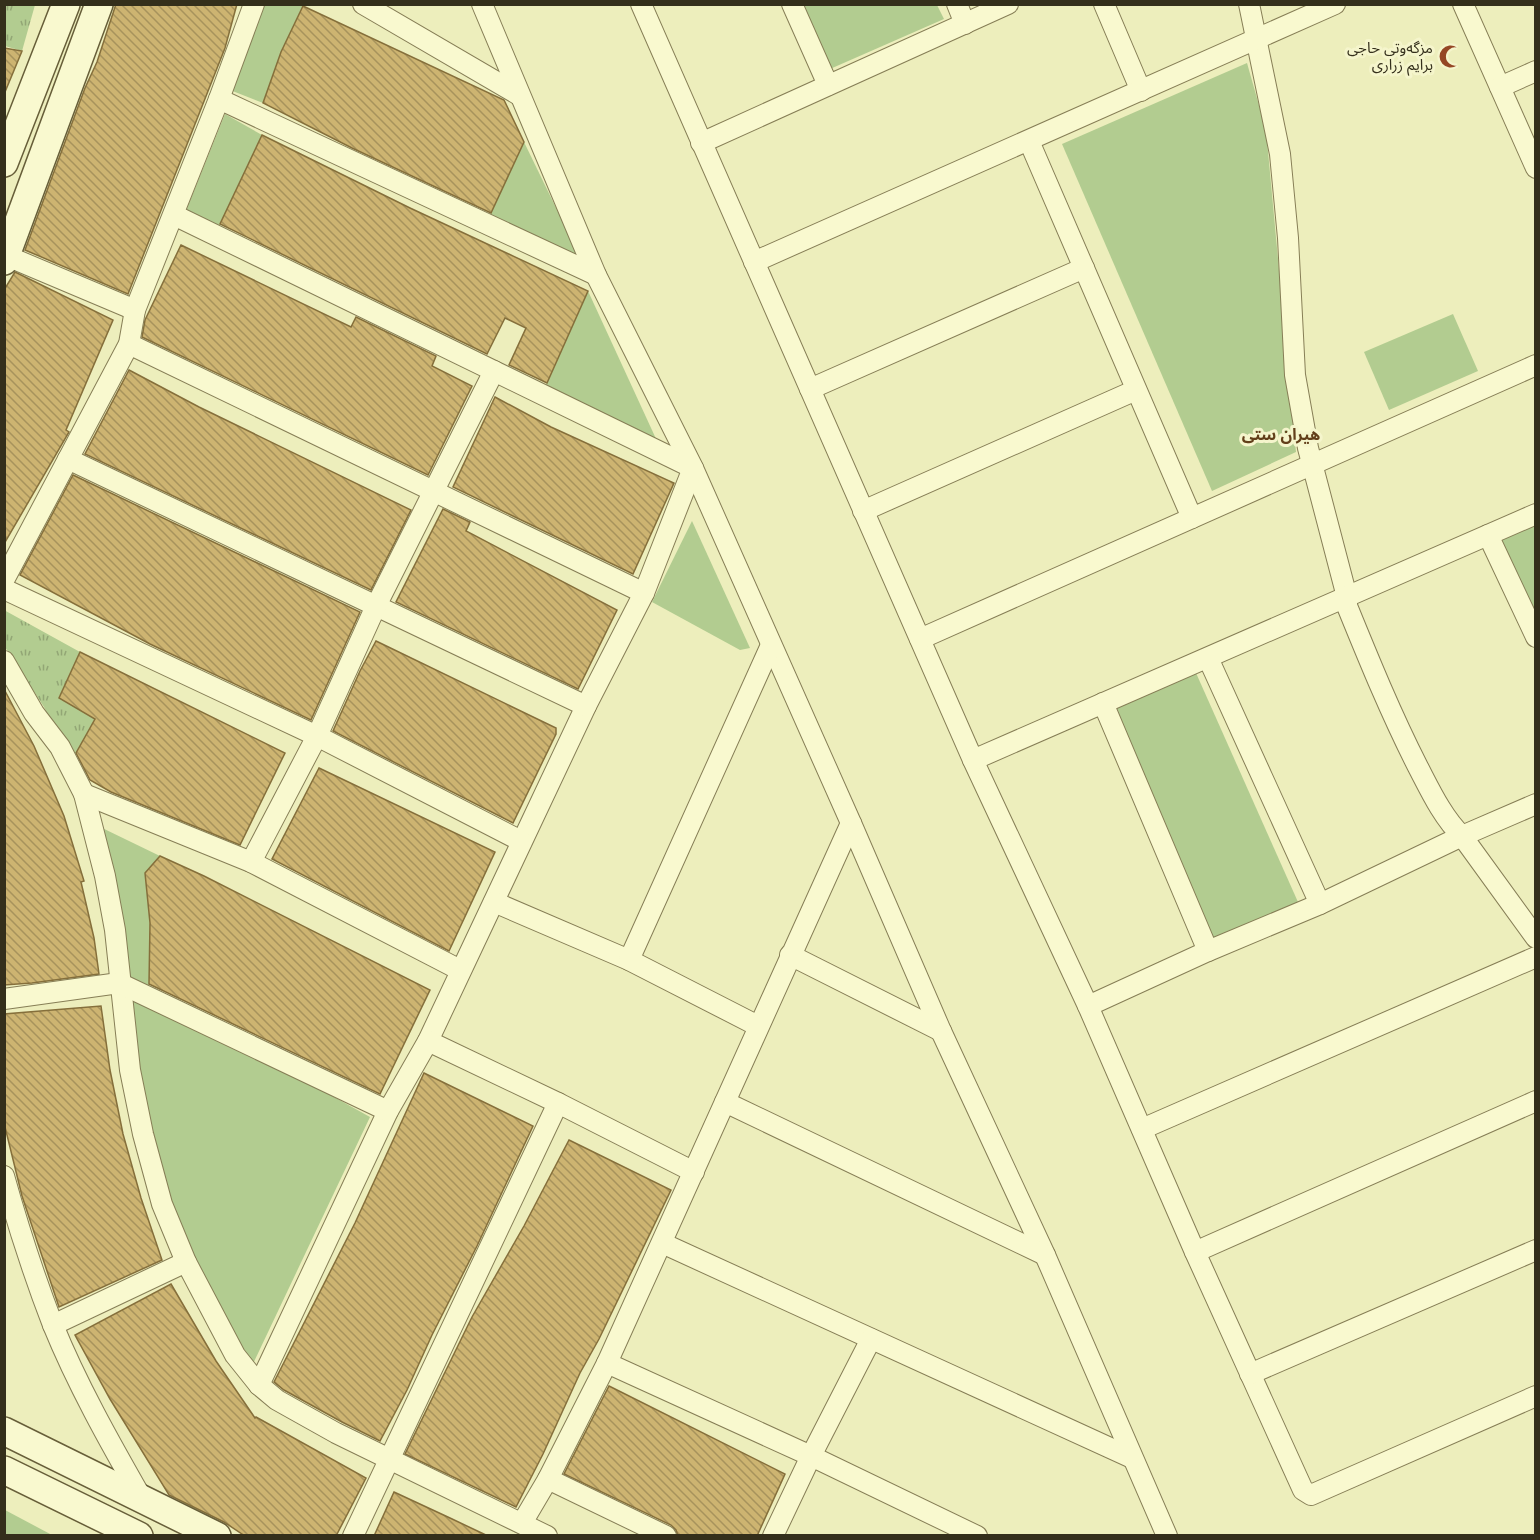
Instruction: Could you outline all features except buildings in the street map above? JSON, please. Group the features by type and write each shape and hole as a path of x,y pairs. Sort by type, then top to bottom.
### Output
{"street":[{"path":"4,163 66,4"},
{"path":"99,4 6,258 135,310"},
{"path":"4,580 129,344 135,310 174,215 254,4"},
{"path":"363,4 519,95"},
{"path":"482,4 596,275 693,468 941,1031 1045,1255 1167,1536"},
{"path":"640,4 973,760 1088,1006 1195,1252 1303,1490 1311,1495 1536,1396"},
{"path":"792,4 828,85"},
{"path":"957,4 965,24"},
{"path":"701,143 1008,4"},
{"path":"1104,4 1141,91"},
{"path":"1249,4 1280,154 1288,238 1295,375 1312,465 1347,597 1347,606 1381,691 1427,785 1454,829 1462,836 1536,938"},
{"path":"1463,4 1536,168"},
{"path":"754,262 1329,6"},
{"path":"1500,87 1536,71"},
{"path":"219,99 596,275"},
{"path":"1029,141 1192,518"},
{"path":"174,215 693,468"},
{"path":"810,389 1084,268"},
{"path":"129,344 645,593"},
{"path":"920,639 1536,365"},
{"path":"251,862 317,736 376,606 494,371"},
{"path":"863,511 1136,390"},
{"path":"68,459 585,706"},
{"path":"259,1385 388,1111 428,1041 585,706 645,593 693,468"},
{"path":"973,760 1536,514"},
{"path":"1488,535 1536,637"},
{"path":"4,589 317,736 521,841"},
{"path":"629,960 771,645"},
{"path":"1208,658 1320,904"},
{"path":"4,661 34,713 60,747 84,794 105,876 115,930 130,1070 143,1134 162,1204 186,1262 235,1355 259,1385 277,1400 336,1433 547,1536"},
{"path":"1103,703 1208,951"},
{"path":"84,794 251,862 460,970"},
{"path":"1088,1006 1208,951 1320,904 1462,836 1536,804"},
{"path":"522,1523 548,1479 607,1363 851,823"},
{"path":"494,902 629,960 758,1026"},
{"path":"790,955 941,1031"},
{"path":"1142,1129 1536,957"},
{"path":"4,999 119,983 388,1111"},
{"path":"428,1041 558,1102 694,1172"},
{"path":"1195,1252 1536,1101"},
{"path":"353,1536 558,1102"},
{"path":"725,1102 1045,1255"},
{"path":"4,1176 31,1265 53,1325 107,1437 141,1497"},
{"path":"662,1243 1132,1458"},
{"path":"1250,1374 1536,1250"},
{"path":"53,1325 186,1262"},
{"path":"773,1536 811,1456 872,1339"},
{"path":"607,1363 811,1456 977,1536"},
{"path":"4,1431 217,1536"},
{"path":"4,1470 122,1533 141,1497"},
{"path":"548,1479 666,1536"}],"green space":[{"path":"4,5 35,5 22,51 5,46"},
{"path":"263,5 303,5 281,53 263,103 230,90"},
{"path":"801,5 937,5 944,19 830,69"},
{"path":"1247,63 1266,130 1296,452 1212,491 1062,144"},
{"path":"225,114 262,135 216,233 183,218"},
{"path":"524,142 578,253 576,257 489,216"},
{"path":"588,291 663,454 544,389"},
{"path":"1453,314 1478,371 1389,410 1364,352"},
{"path":"1535,509 1535,626 1493,527"},
{"path":"692,521 750,648 740,650 652,602"},
{"path":"4,610 80,652 59,697 95,719 71,762 44,707 5,647"},
{"path":"1192,664 1302,911 1208,951 1103,703"},
{"path":"96,825 160,856 145,873 150,923 149,990 113,989"},
{"path":"123,997 158,1011 179,1011 370,1117 251,1368 240,1364 153,1175"},
{"path":"5,1510 52,1535 5,1535"}],"place":[{"name":"مزگەوتی حاجی برایم زراری","path":"1451,57"}],"district":[{"name":"هیران ستی","path":"1281,434"}]}
